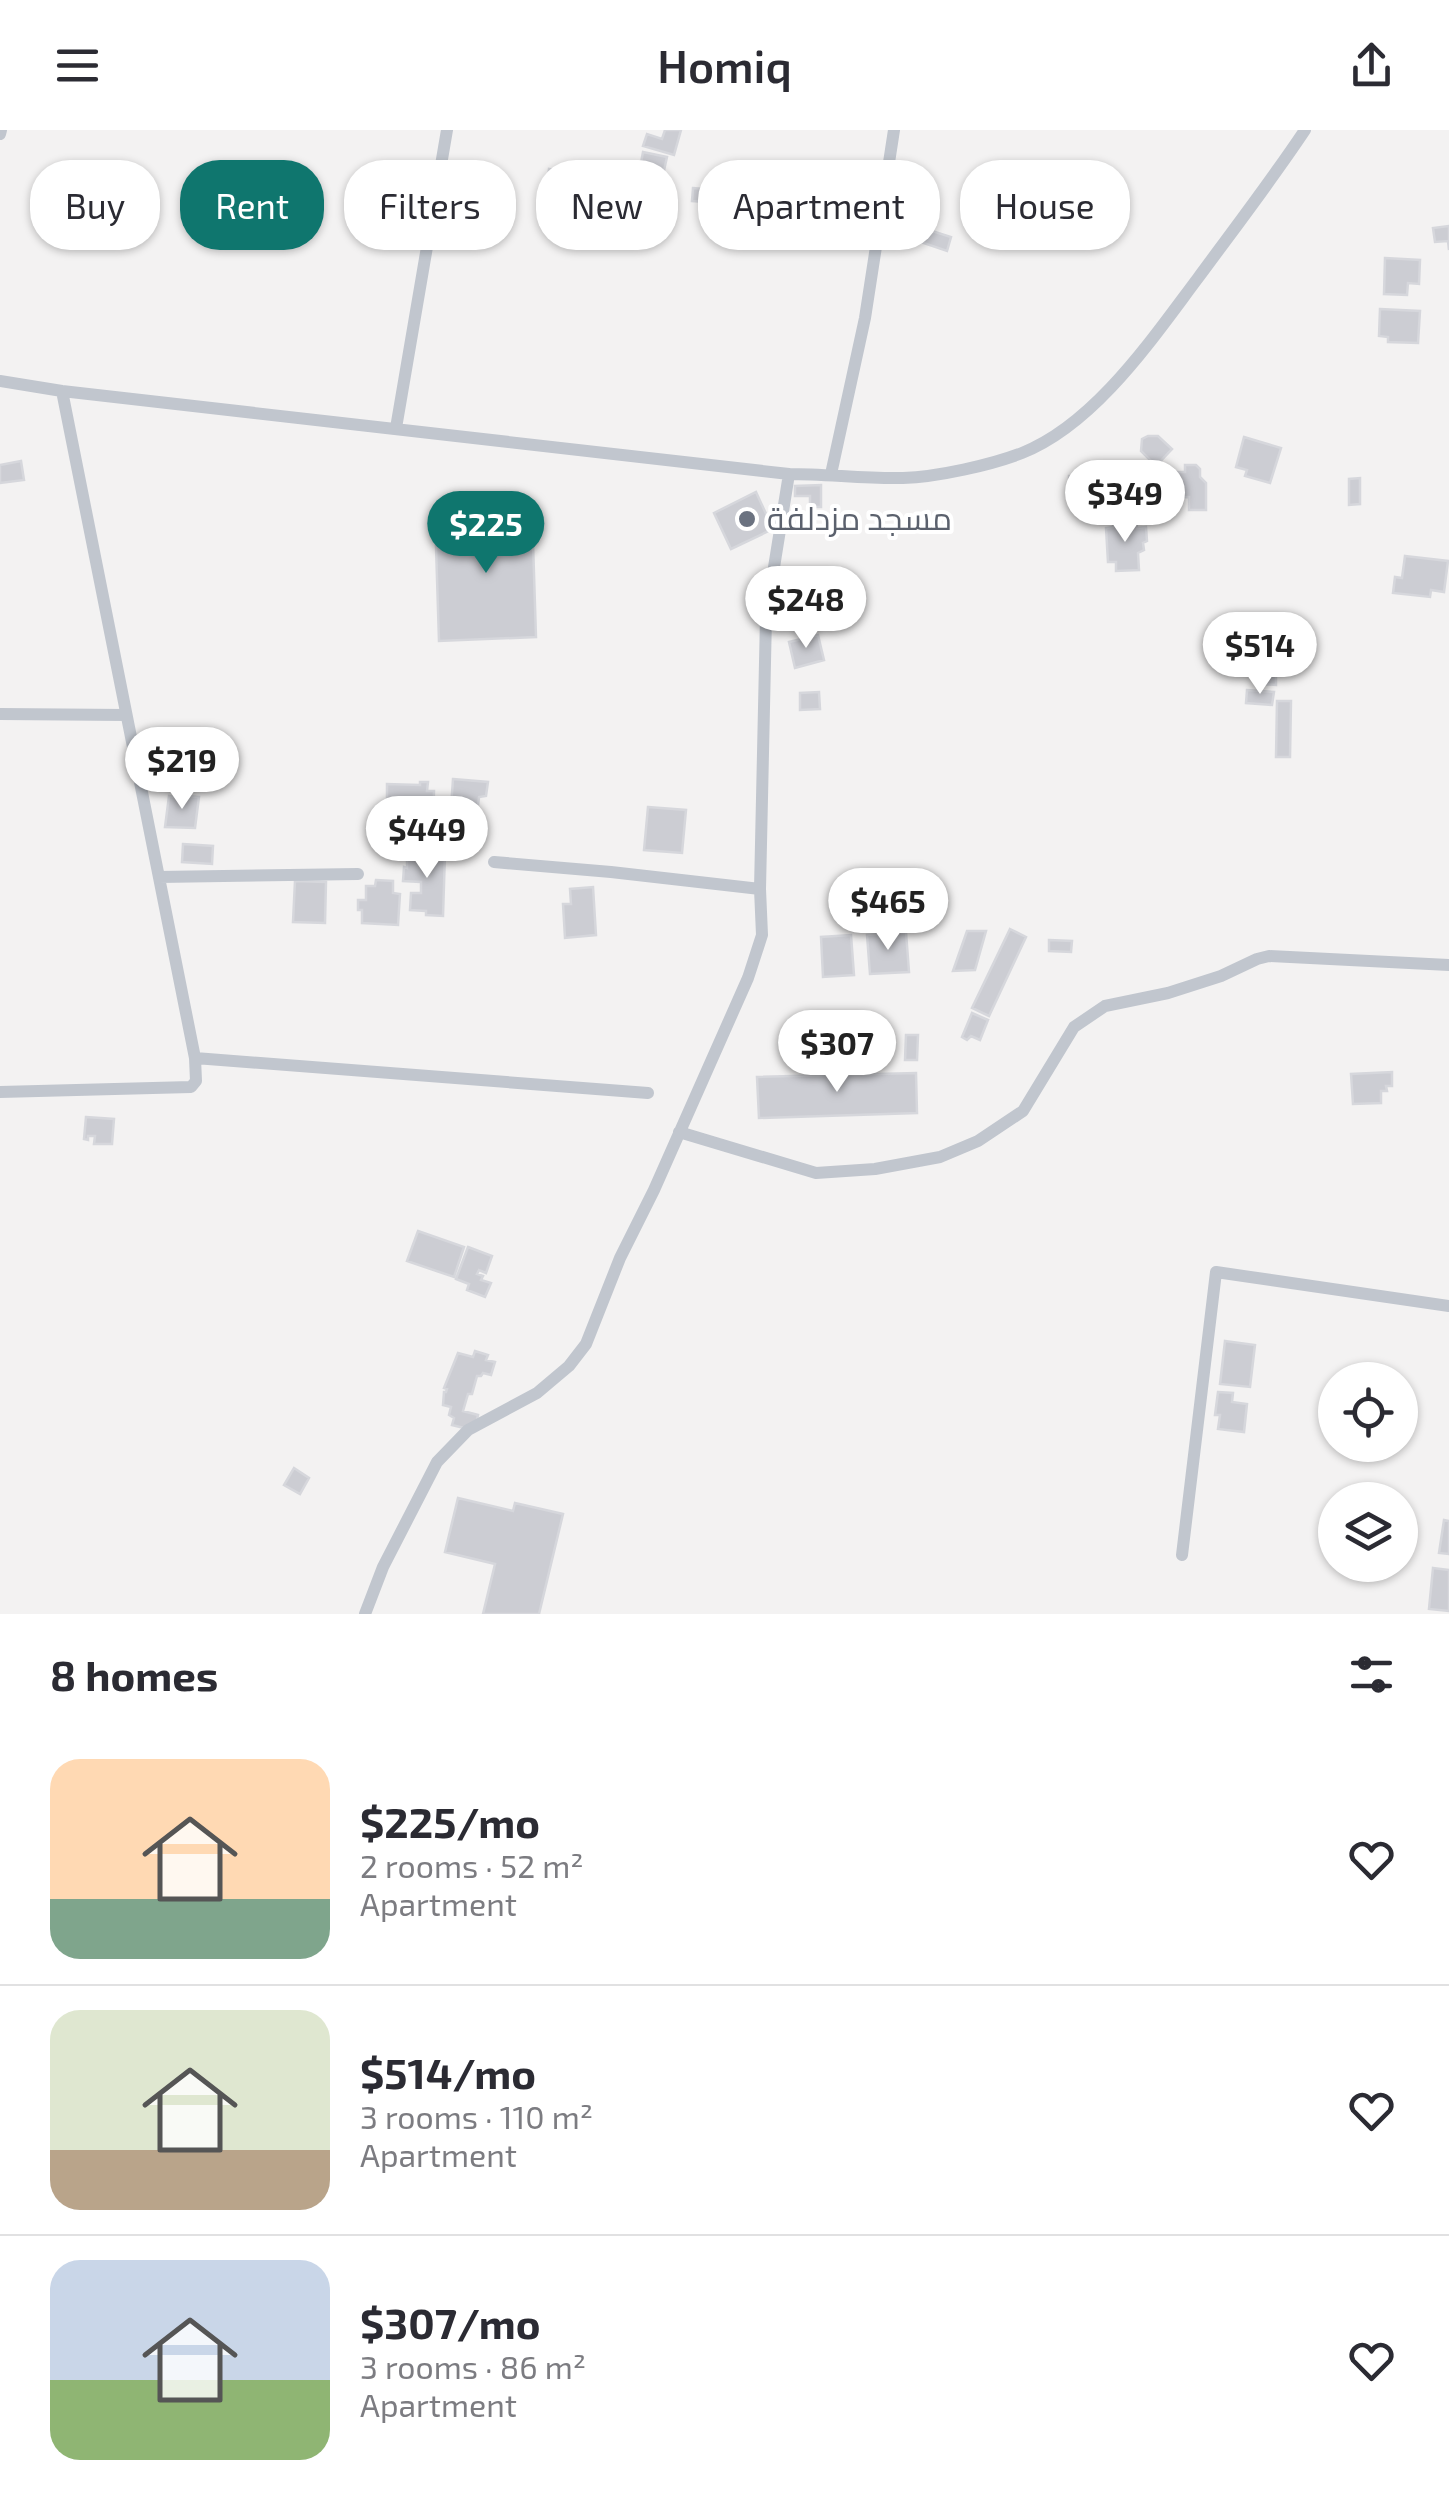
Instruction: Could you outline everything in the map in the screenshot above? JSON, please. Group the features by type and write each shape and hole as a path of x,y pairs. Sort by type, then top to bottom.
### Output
{"street":[{"path":"396,428 447,130"},
{"path":"831,474 865,318 894,130"},
{"path":"0,381 789,474 904,478 941,473 1022,453 1060,433 1086,413 1149,340 1269,183 1304,130"},
{"path":"0,1092 191,1087 196,1081 195,1058 62,390"},
{"path":"365,1614 436,1462 468,1430 538,1393 569,1366 586,1344 620,1258 756,956 762,935 766,617 789,474"},
{"path":"0,714 126,715"},
{"path":"494,862 760,888"},
{"path":"159,877 358,874"},
{"path":"679,1132 816,1172 875,1169 940,1156 978,1141 1024,1111 1074,1027 1105,1006 1168,993 1270,956 1449,965"},
{"path":"195,1058 648,1093"},
{"path":"1182,1555 1216,1272 1449,1306"}],"building":[{"path":"665,130 681,130 674,155 643,146 647,134 662,139"},
{"path":"643,152 667,157 666,160 642,160"},
{"path":"693,188 698,188 698,201 692,201"},
{"path":"1449,226 1449,250 1448,241 1435,242 1433,228"},
{"path":"940,233 951,237 947,251 940,249"},
{"path":"1385,258 1420,260 1419,284 1408,283 1407,295 1384,294"},
{"path":"1380,309 1420,311 1418,343 1388,342 1388,337 1379,336"},
{"path":"1158,436 1172,449 1156,466 1141,451 1142,439"},
{"path":"1244,437 1281,448 1270,483 1245,476 1247,470 1236,467"},
{"path":"21,461 24,480 0,483 0,465"},
{"path":"1092,465 1115,465 1115,499 1085,499 1085,489 1069,489 1069,476 1092,476"},
{"path":"1185,465 1200,469 1200,477 1206,483 1206,510 1189,510 1189,497 1143,498 1143,474 1185,472"},
{"path":"1360,478 1360,504 1349,505 1349,479"},
{"path":"821,485 821,507 810,507 810,496 795,496 795,486"},
{"path":"756,492 773,529 731,549 714,513"},
{"path":"532,511 536,637 439,641 435,515"},
{"path":"1136,520 1137,528 1146,527 1147,541 1138,553 1139,570 1116,571 1116,562 1108,562 1106,528 1113,527 1113,522"},
{"path":"1405,556 1448,561 1444,592 1431,590 1430,597 1393,593 1395,577 1402,578"},
{"path":"818,635 824,660 795,668 789,642"},
{"path":"1262,657 1276,658 1276,685 1261,684"},
{"path":"1247,690 1274,692 1272,705 1246,703"},
{"path":"819,692 820,709 800,710 800,693"},
{"path":"1277,701 1291,701 1290,757 1276,757"},
{"path":"453,779 488,782 486,796 479,797 475,831 457,829 459,809 451,808"},
{"path":"428,782 427,791 434,791 433,829 419,828 419,842 405,842 406,812 387,811 387,784"},
{"path":"169,796 199,797 195,828 165,827"},
{"path":"648,807 686,810 682,853 644,850"},
{"path":"183,844 213,846 212,864 182,862"},
{"path":"413,851 445,853 443,916 410,910 411,893 421,893 421,882 403,881 407,856 412,857"},
{"path":"376,880 393,881 393,893 400,894 398,925 362,923 358,900 366,900 366,886 375,886"},
{"path":"295,881 326,882 325,923 293,922"},
{"path":"593,887 596,935 565,938 563,904 571,904 570,889"},
{"path":"1010,929 1026,937 989,1016 972,1008"},
{"path":"967,931 986,931 975,970 953,971"},
{"path":"906,932 909,972 870,974 867,935"},
{"path":"851,935 854,975 823,977 821,937"},
{"path":"1049,940 1072,941 1071,952 1049,951"},
{"path":"972,1013 988,1020 980,1040 962,1037"},
{"path":"906,1035 918,1035 917,1060 905,1060"},
{"path":"1392,1072 1392,1086 1381,1091 1381,1103 1353,1104 1351,1074"},
{"path":"916,1073 917,1113 759,1118 757,1077"},
{"path":"86,1117 114,1119 112,1144 94,1144 95,1136 84,1139"},
{"path":"418,1231 464,1247 454,1277 407,1261"},
{"path":"468,1247 492,1256 486,1273 479,1270 477,1274 491,1283 485,1297 467,1290 469,1284 456,1279"},
{"path":"1225,1341 1255,1345 1250,1387 1220,1384"},
{"path":"475,1351 495,1362 491,1375 477,1376 472,1394 468,1394 463,1411 478,1415 476,1424 468,1429 452,1425 451,1407 443,1405 447,1389 444,1388 458,1353 473,1357"},
{"path":"1218,1392 1233,1393 1232,1402 1247,1404 1244,1432 1218,1429"},
{"path":"294,1468 309,1478 300,1494 284,1485"},
{"path":"458,1498 513,1511 515,1503 563,1514 539,1614 483,1614 495,1564 445,1552"},
{"path":"1444,1520 1449,1521 1449,1554 1439,1553"},
{"path":"1433,1568 1449,1570 1449,1611 1429,1609"}],"place":[{"name":"مسجد مزدلفة","path":"747,519"}]}
